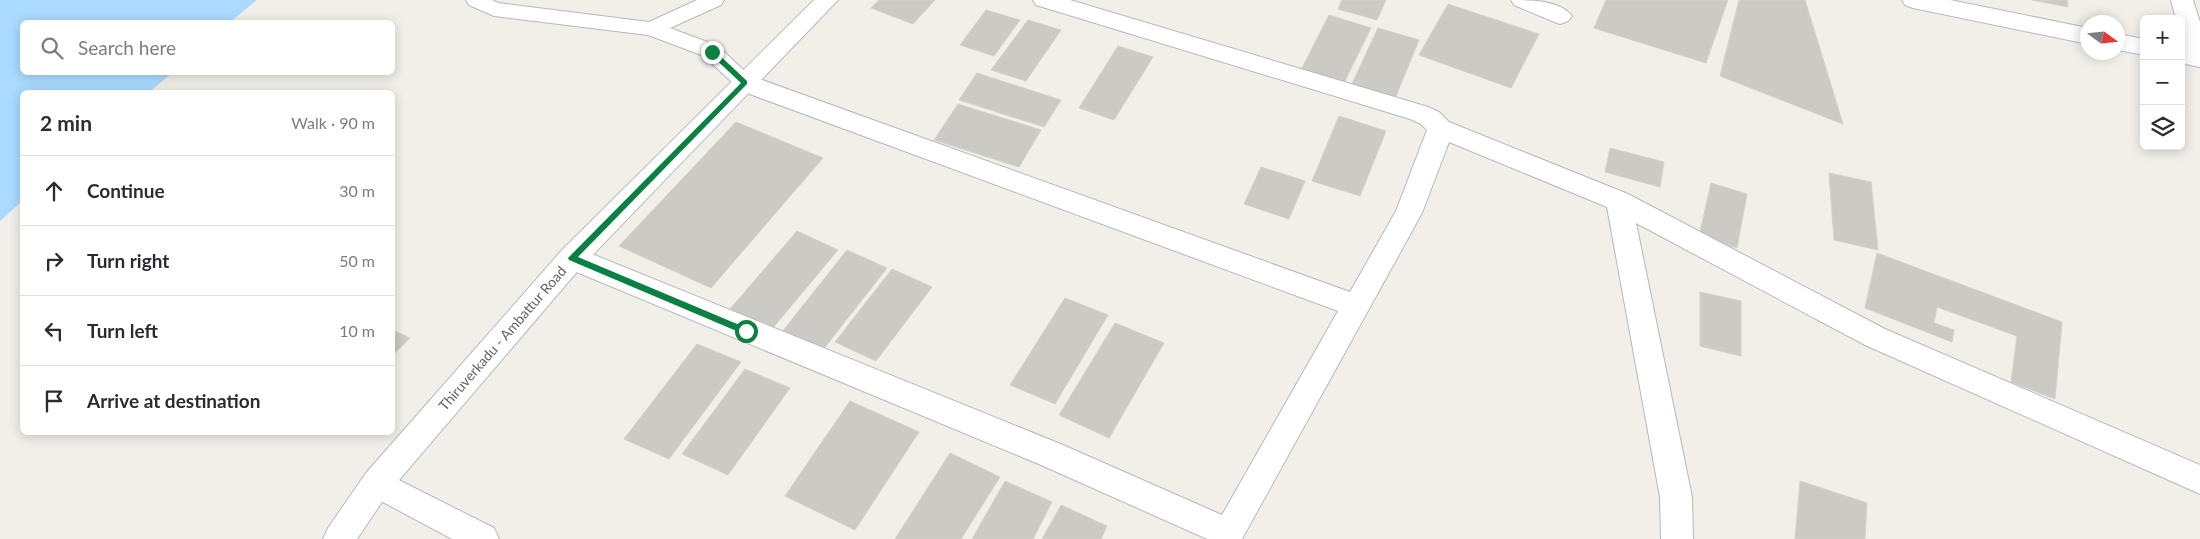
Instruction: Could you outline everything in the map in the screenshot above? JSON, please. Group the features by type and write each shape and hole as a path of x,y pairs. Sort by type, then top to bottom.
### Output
{"street":[{"name":"Thiruverkadu - Ambattur Road","path":"339,539 377,483 572,258 827,0"},
{"path":"1044,0 1419,113 1430,118 1440,128 1619,200 1875,337 2200,480"},
{"path":"1522,0 1560,16"},
{"path":"1914,0 1946,3 2080,34"},
{"path":"2182,0 2200,59 2185,56"},
{"path":"2125,44 2140,47"},
{"path":"745,83 1356,306"},
{"path":"572,258 1052,455 1227,536 1409,213 1433,152 1440,128"},
{"path":"1619,200 1676,497 1677,539"},
{"path":"377,483 483,539"}],"lane":[{"path":"476,0 494,9 651,29 712,52 745,83"},
{"path":"651,29 714,0"}],"water":[{"path":"0,0 257,0 232,20 20,20 20,75 170,75 151,90 20,90 20,203 0,221"}],"building":[{"path":"879,0 935,0 913,24 871,8"},
{"path":"1342,0 1386,0 1377,20 1338,9"},
{"path":"1606,0 1728,0 1706,63 1594,28"},
{"path":"1739,0 1805,0 1843,124 1720,76"},
{"path":"2032,0 2067,0 2068,7"},
{"path":"1448,4 1539,34 1511,88 1419,55"},
{"path":"986,10 1020,20 994,56 960,45"},
{"path":"1329,15 1371,28 1343,85 1300,72"},
{"path":"1028,20 1061,30 1026,81 991,70"},
{"path":"1378,28 1419,40 1394,101 1350,88"},
{"path":"1118,46 1153,57 1114,120 1079,108"},
{"path":"977,73 1061,100 1044,127 959,100"},
{"path":"958,104 1041,130 1019,167 934,140"},
{"path":"1339,116 1386,131 1360,196 1312,181"},
{"path":"736,122 823,158 711,288 619,246"},
{"path":"1610,148 1664,162 1660,187 1605,172"},
{"path":"1261,167 1305,181 1289,219 1244,204"},
{"path":"1829,173 1871,182 1878,250 1834,240"},
{"path":"1711,183 1747,194 1737,248 1699,236"},
{"path":"797,231 838,250 772,329 730,309"},
{"path":"847,250 887,268 822,351 782,332"},
{"path":"1877,253 2062,322 2055,399 2011,382 2017,336 1937,307 1934,323 1954,330 1952,342 1865,308"},
{"path":"892,269 932,287 876,361 835,342"},
{"path":"1700,292 1741,301 1741,356 1700,346"},
{"path":"1065,298 1108,315 1055,404 1010,385"},
{"path":"1115,323 1164,343 1109,438 1059,415"},
{"path":"395,331 410,338 395,353"},
{"path":"697,344 741,362 669,459 624,439"},
{"path":"745,369 790,388 728,475 682,454"},
{"path":"850,401 919,432 855,530 785,496"},
{"path":"950,453 1000,477 961,539 895,539"},
{"path":"1005,481 1052,502 1033,539 972,539"},
{"path":"1800,481 1867,503 1865,539 1795,539"},
{"path":"1061,505 1107,526 1101,539 1042,539"}],"route":[{"path":"712,52 745,83 572,258 746,331"}]}
